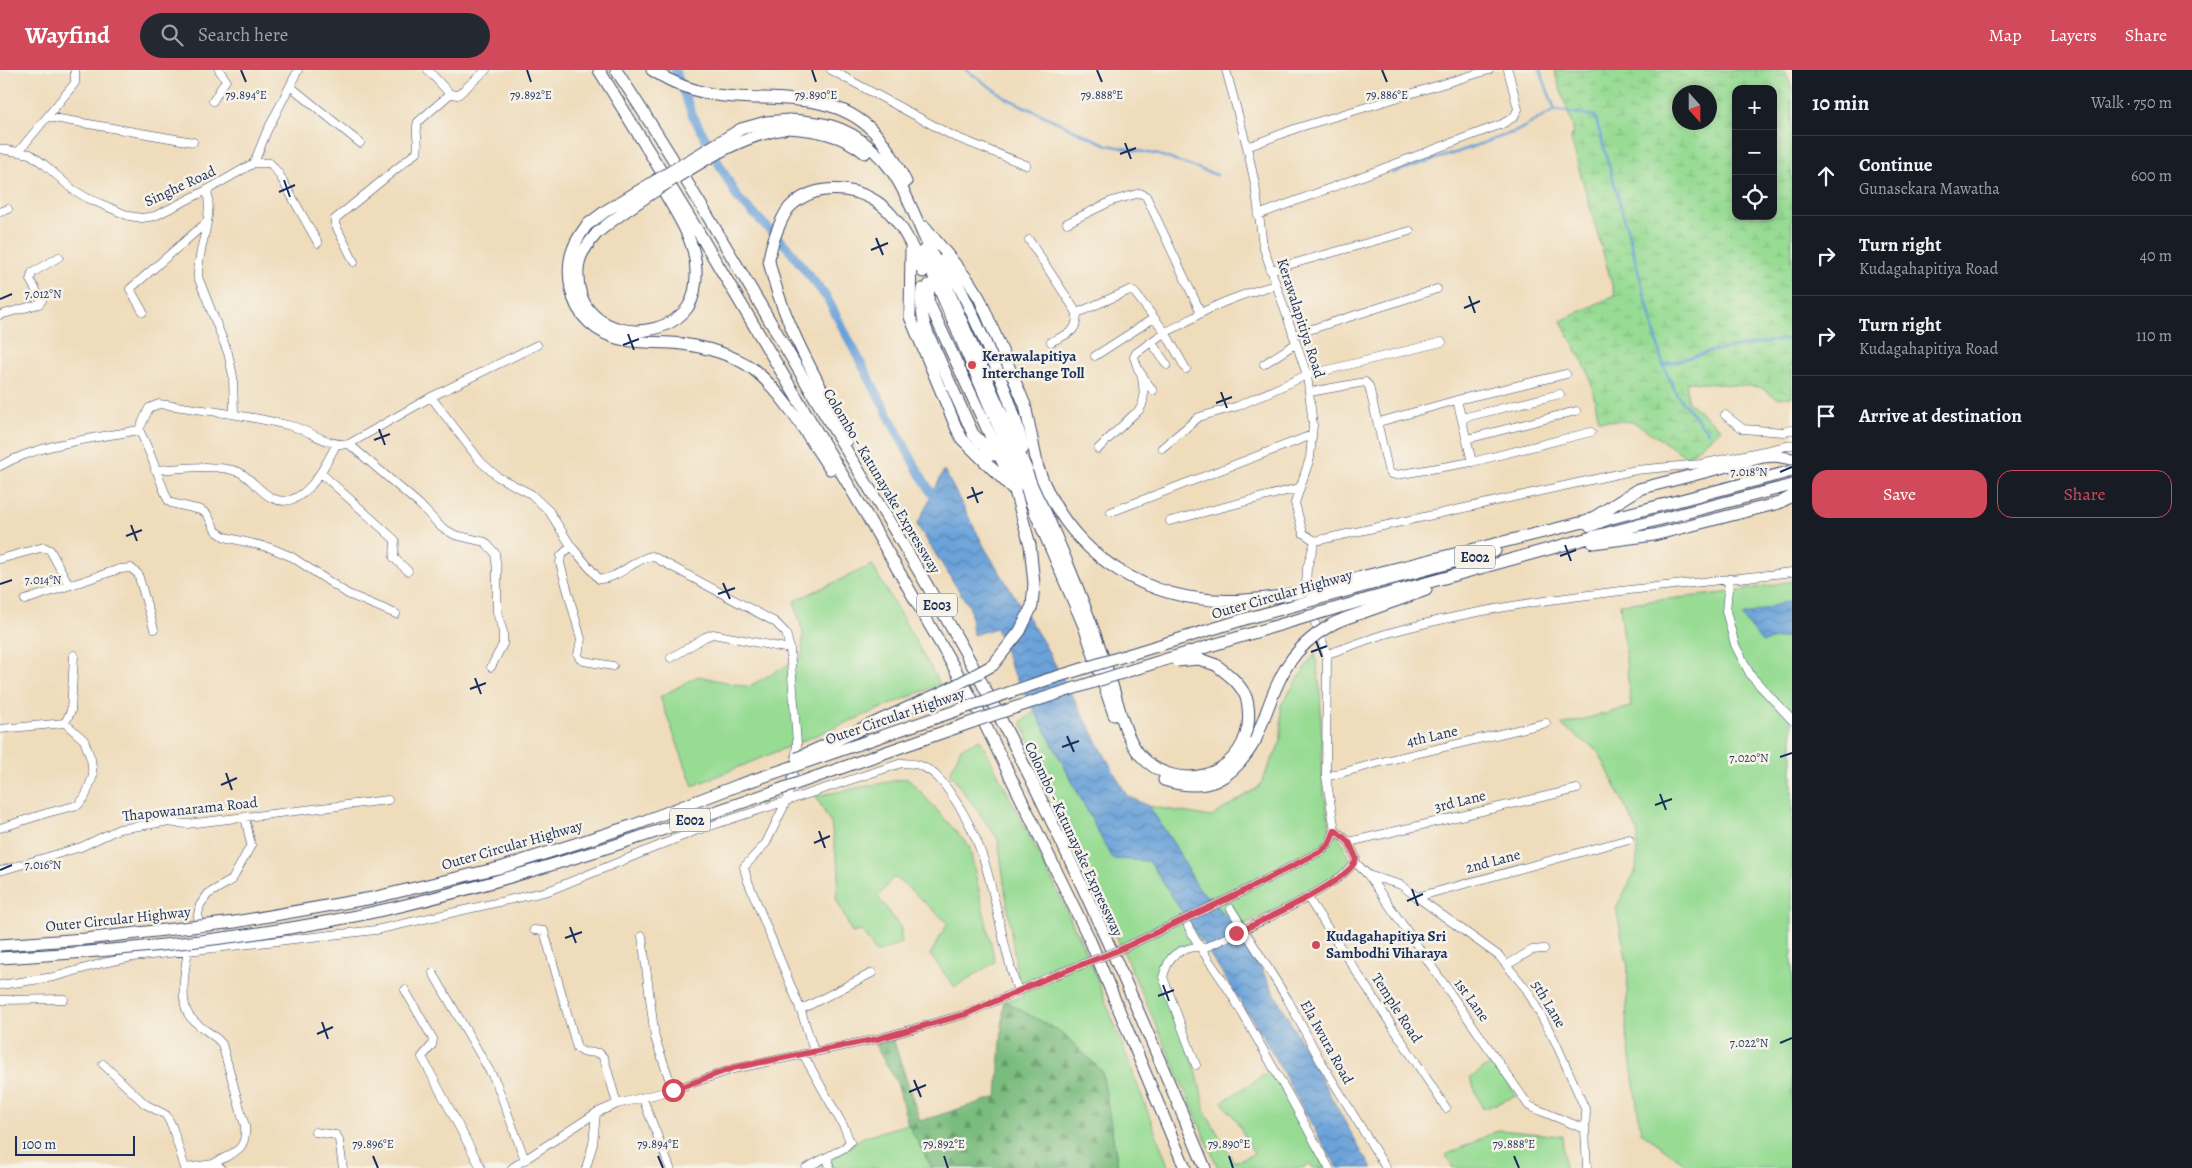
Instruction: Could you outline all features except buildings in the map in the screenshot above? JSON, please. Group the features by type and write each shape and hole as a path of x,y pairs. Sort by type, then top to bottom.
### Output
{"highway":[{"path":"598,70 685,230 694,251 696,272 694,295 684,312 661,327 626,332 600,322 587,310 581,297 576,273 581,252 616,216 697,164 730,146 788,124 840,137 862,150 880,166 890,180 911,223 1084,626 1122,738 1132,756 1144,769 1160,779 1182,786 1204,785 1225,776 1242,761 1255,741 1271,696 1282,672 1292,657 1302,645 1332,624 1363,606 1554,552 1596,542 1654,535 1779,503 1792,496"},
{"name":"Colombo - Katunayake Expressway","path":"598,70 699,233 975,704 1084,929 1186,1168"},
{"name":"Colombo - Katunayake Expressway","path":"616,70 688,183 977,673 1042,802 1148,1033 1205,1168"},
{"path":"652,70 671,82 694,90 718,95 788,98 833,105 861,121 874,132 891,154 909,187 1033,469 1098,636 1129,738 1139,754 1153,767 1169,775 1187,778 1204,776 1221,768 1246,739 1249,716 1246,697 1234,678 1216,665 1198,659 1179,661 1052,694"},
{"path":"895,566 796,419 774,389 753,369 734,359 681,343 624,340 594,328 581,315 573,299 568,272 574,242 587,225 607,210 741,129 766,122 831,124 851,134 883,161 898,180 1033,469 1072,531 1109,566 1148,586 1190,598 1245,600 1355,584"},
{"path":"890,524 780,305 769,260 780,224 792,204 808,195 823,190 858,192 873,199 904,229 990,422 1015,463"},
{"path":"925,227 968,280 980,299 1025,404 1033,469"},
{"path":"911,245 910,317 956,426 962,439 1015,491"},
{"path":"934,246 965,285 1020,406 1033,469"},
{"path":"918,260 914,302 921,331 966,435 1015,491"},
{"path":"924,273 920,302 922,319 973,434 994,455"},
{"path":"929,285 929,316 978,431 1015,491"},
{"path":"739,785 947,690 993,665 1020,632 1032,606 1034,584 1030,545 1015,491 1008,472 991,440 928,301"},
{"path":"1592,527 1639,489 1763,457 1776,456 1792,459"},
{"path":"1592,527 1648,493 1770,463 1792,466"},
{"path":"1608,519 1643,503 1772,469 1792,466"},
{"name":"Outer Circular Highway","path":"0,958 76,954 174,944 298,926 416,902 512,878 638,838 1052,694 1363,606 1592,527 1608,519 1792,471"},
{"path":"1592,527 1792,478"},
{"name":"Outer Circular Highway","path":"0,945 85,939 235,922 372,898 503,866 634,825 739,785 1046,680 1355,584 1592,527 1792,485"},
{"path":"1592,527 1617,534 1777,496 1792,490"}],"street":[{"path":"19,151 75,83 75,70"},
{"path":"213,101 226,80 218,70"},
{"path":"298,70 266,133 254,163 270,163 318,243"},
{"path":"428,70 450,94 458,95 486,70"},
{"path":"831,70 953,136 1026,165"},
{"name":"Kerawalapitiya Road","path":"1226,70 1248,148 1255,184 1260,235 1270,270 1307,376 1310,392 1312,435 1310,458 1298,488 1295,503 1303,533 1315,541"},
{"path":"1248,148 1297,128 1490,70"},
{"path":"1258,215 1502,124 1514,117 1518,109 1508,70"},
{"path":"290,86 360,143"},
{"path":"354,262 335,224 335,219 417,152 419,145 416,127 418,122 450,94"},
{"path":"48,117 193,142"},
{"name":"Singhe Road","path":"0,149 30,154 45,164 72,189 87,198 129,216 142,218 155,216 207,190 254,163"},
{"path":"207,190 209,200 208,222 198,267 198,277 228,353 232,376 234,413"},
{"path":"1067,223 1112,201 1140,193 1146,196 1201,313"},
{"path":"143,312 130,289 208,222"},
{"path":"1270,270 1410,231"},
{"path":"1029,240 1077,313 1077,325 1074,329 1050,342"},
{"path":"0,315 38,304 42,300 30,280 32,273 59,257"},
{"path":"1153,391 1142,376 1134,357 1136,353 1165,332 1182,326 1201,313 1241,295 1275,284"},
{"path":"1293,335 1437,289"},
{"path":"1077,313 1130,290 1135,293 1165,332 1186,369"},
{"path":"1095,356 1154,318"},
{"path":"1162,448 1199,417 1238,406 1307,376 1442,342"},
{"path":"1152,343 1167,365"},
{"path":"1264,364 1295,344"},
{"path":"139,430 150,408 158,404 234,413 294,426 336,445 349,444 431,397 537,345"},
{"path":"1378,422 1456,400 1566,374"},
{"path":"1098,449 1138,412 1144,399 1142,376"},
{"path":"1310,392 1365,382 1369,386 1388,469 1391,474 1396,475 1472,462 1591,432"},
{"path":"1462,418 1560,394"},
{"path":"431,397 481,462 498,477 531,494 549,511 571,546 599,579 607,579 641,557 652,556 776,622 786,633 790,649 796,744 795,765 787,792 787,800 766,842 744,867 814,1051"},
{"path":"1456,400 1472,462"},
{"path":"1467,438 1576,411"},
{"path":"1725,415 1743,429 1784,432 1792,430"},
{"path":"0,466 19,455 41,449 139,430"},
{"path":"139,430 147,445 168,500 171,503 201,510 207,514 216,531 225,537 270,548 292,557 348,594 396,614"},
{"path":"1111,512 1312,435"},
{"path":"349,444 419,504 441,527 454,535 485,542 495,553 497,612 503,644 491,668"},
{"path":"155,470 217,468 239,472 273,498 286,501 297,497 311,487 336,445"},
{"path":"512,1168 596,1113 617,1104 673,1090 733,1068 877,1039 966,1014 1050,977 1119,950 1238,894 1323,850 1329,844 1335,830 1326,777 1327,654 1309,607 1306,586 1307,568 1315,541 1636,470 1700,464 1792,445"},
{"path":"321,472 395,540 394,558 408,571"},
{"path":"1170,521 1298,488"},
{"path":"571,546 561,556 560,563 581,639 578,655 584,661 613,666"},
{"path":"0,559 44,547 50,550 69,585"},
{"path":"25,600 120,569 131,568 138,574 154,629"},
{"path":"1327,654 1390,632 1447,618 1611,591 1792,572"},
{"path":"1729,579 1726,611 1735,645 1751,676 1792,720"},
{"path":"671,658 710,635 790,649"},
{"path":"65,723 71,711 74,655"},
{"path":"0,729 65,723 84,740 91,758 93,776 85,797 78,805 47,812 0,828"},
{"name":"4th Lane","path":"1326,777 1546,723"},
{"path":"64,999 1,1000 2,984 54,977 103,962 126,958 376,930 548,892 695,831 902,763 921,765 940,778 962,810 980,843 990,877 1010,968 1018,991"},
{"name":"3rd Lane","path":"1349,842 1577,789"},
{"name":"Thapowanarama Road","path":"0,871 81,847 119,829 165,822 187,824 388,800"},
{"path":"201,949 198,915 200,905 208,894 232,880 251,845 245,817"},
{"path":"1196,1065 1163,977 1165,970 1174,956 1240,931 1308,898 1338,878 1356,863 1356,858 1349,842 1335,830"},
{"name":"2nd Lane","path":"1417,897 1629,839"},
{"name":"1st Lane","path":"1356,863 1368,875 1528,1106 1585,1129"},
{"path":"1368,875 1401,884 1417,897"},
{"name":"5th Lane","path":"1417,897 1499,956 1527,990 1555,1041 1586,1111 1585,1129 1588,1168"},
{"name":"Temple Road","path":"1308,898 1446,1108"},
{"name":"Ela Iwura Road","path":"1231,909 1240,931 1288,1000 1321,1062 1386,1168"},
{"path":"1188,926 1269,1057 1329,1168"},
{"path":"534,930 544,930 577,1048 583,1052 599,1052 604,1058 617,1104"},
{"path":"642,936 655,1038 673,1090"},
{"path":"1507,965 1532,950 1544,948"},
{"path":"103,1064 145,1104 166,1115 172,1126 186,1168 213,1164 242,1148 246,1139 245,1126 222,1044 215,1036 189,1017 185,1006 184,978 188,950"},
{"path":"433,973 496,1082 524,1160"},
{"path":"800,1010 872,973"},
{"path":"405,990 433,1039 432,1045 422,1056 481,1168"},
{"path":"804,1054 845,1129 850,1142 848,1146 806,1168"},
{"path":"643,1099 670,1168"},
{"path":"586,1168 593,1144 596,1113"},
{"path":"315,1132 336,1135 339,1140 342,1168"},
{"path":"827,1157 830,1168"},
{"path":"213,1164 222,1168"}],"green space":[{"path":"1554,70 1785,70 1792,89 1792,397 1777,398 1760,387 1687,382 1687,401 1721,429 1687,457 1634,422 1599,420 1589,374 1561,321 1615,295 1571,140 1573,127"},
{"path":"872,565 940,684 693,786 660,697 698,676 748,687 802,657 803,633 794,601"},
{"path":"1792,581 1792,1168 1691,1168 1641,1132 1626,1030 1628,967 1616,908 1636,870 1638,832 1598,751 1561,725 1631,707 1620,604 1734,592"},
{"path":"1315,653 1320,688 1323,786 1330,828 1344,844 1351,863 1305,896 1236,928 1197,886 1175,846 1149,806 1211,817 1259,787 1281,741 1281,705"},
{"path":"1035,711 1112,858 1149,860 1202,941 1178,947 1157,971 1196,1070 1206,1113 1234,1162 1254,1154 1237,1121 1222,1102 1272,1070 1326,1168 1313,1168 1310,1164 1304,1168 1218,1168 1021,722"},
{"path":"980,739 1057,890 1093,968 1169,1168 1118,1168 1102,1071 1061,1032 1004,1001 1023,997 1017,974 998,839 950,773 961,748"},
{"path":"908,778 969,846 995,962 955,987 930,955 948,923 904,884 893,877 878,897 901,928 901,943 876,953 862,931 852,933 836,898 839,872 831,824 816,796"},
{"path":"1004,1001 1061,1032 1102,1071 1118,1168 932,1168 908,1124 897,1083 875,1045 893,1039 920,1121 997,1097"},
{"path":"1495,1061 1516,1096 1483,1109 1470,1078"},
{"path":"908,1124 932,1168 820,1168 863,1137"},
{"path":"1499,1130 1562,1136 1565,1168 1453,1168 1446,1155"}],"water":[{"path":"944,470 986,550 1043,642 1127,796 1149,806 1175,846 1197,886 1242,934 1362,1153 1373,1168 1338,1168 1261,1033 1149,861 1112,859 1012,670 996,628 973,635 970,608 917,525"},
{"path":"1792,600 1792,636 1762,642 1742,616"}],"waterway":[{"path":"675,70 692,114 737,197 787,247 827,298 914,464 938,504"},
{"path":"966,70 1006,98 1096,140 1108,145 1159,155 1217,175"},
{"path":"1540,70 1555,110 1595,116 1663,365 1677,395 1708,432"},
{"path":"1392,173 1517,131 1555,110"},
{"path":"1663,365 1712,351 1792,338"}],"place":[{"name":"Kerawalapitiya Interchange Toll","path":"972,365"},
{"name":"Kudagahapitiya Sri Sambodhi Viharaya","path":"1316,945"}],"route":[{"path":"673,1090 733,1068 877,1039 966,1014 1050,977 1119,950 1238,894 1323,850 1329,844 1335,830 1349,842 1356,858 1356,863 1352,867 1308,898 1236,933"}]}
